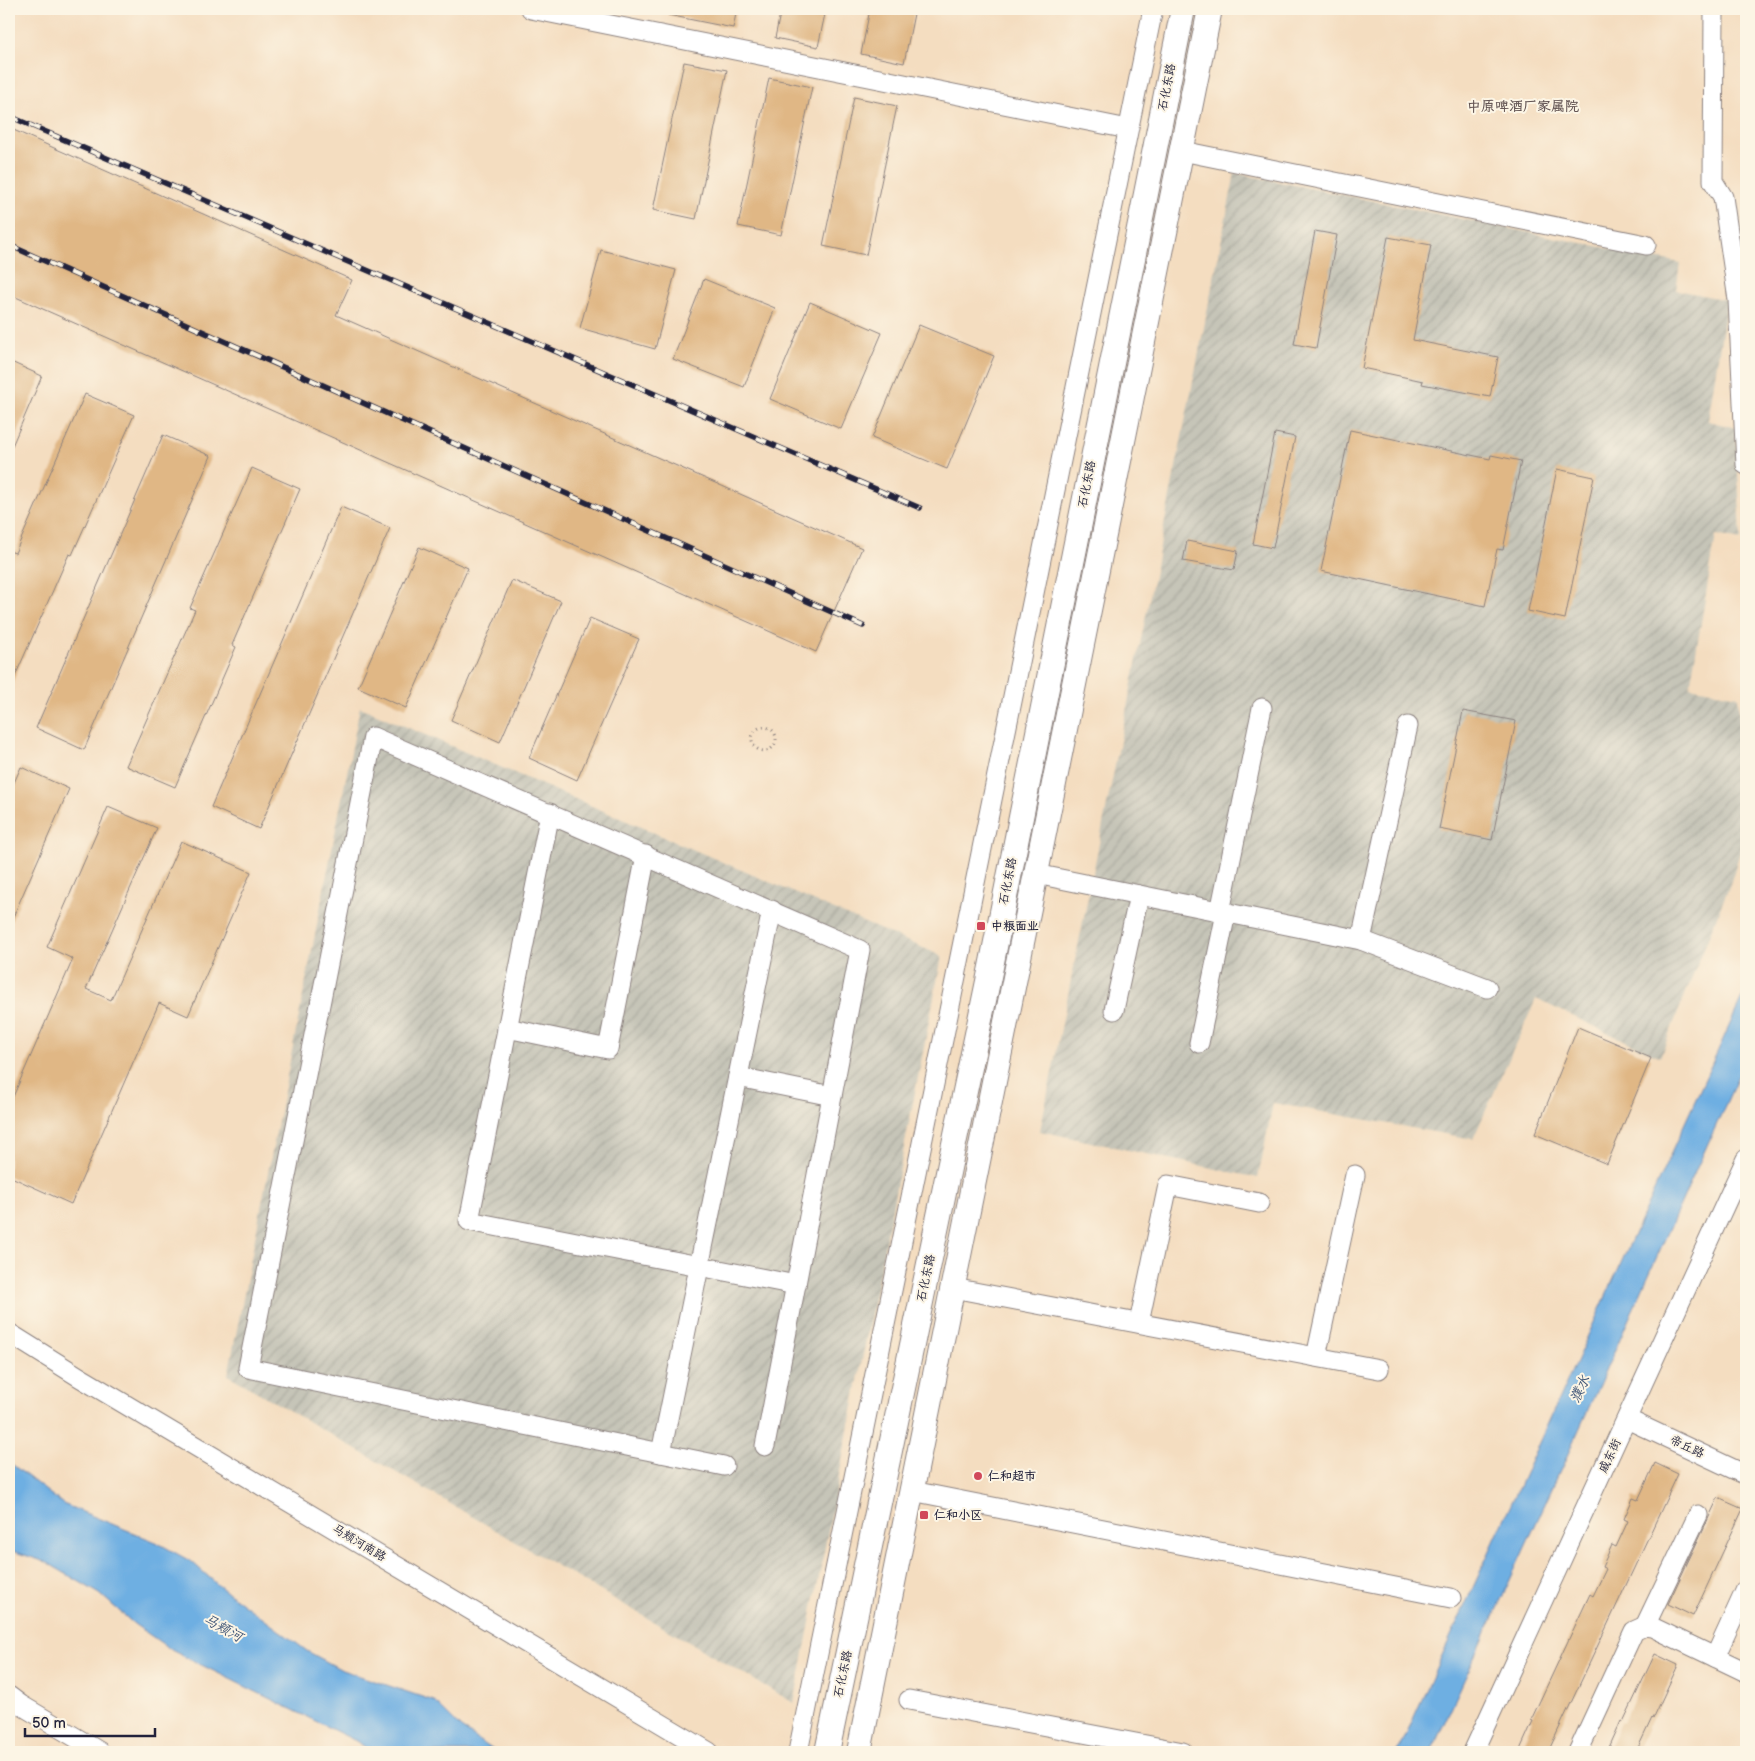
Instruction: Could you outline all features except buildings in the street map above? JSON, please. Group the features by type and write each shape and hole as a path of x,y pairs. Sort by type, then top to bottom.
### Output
{"main road":[{"name":"石化东路","path":"827,1752 992,957 1183,9"},
{"path":"859,1752 1210,9"}],"street":[{"path":"531,9 1128,129"},
{"path":"798,1752 1153,9"},
{"path":"1714,9 1713,181 1723,197 1738,300 1746,466"},
{"path":"1182,151 1646,246"},
{"path":"1199,1043 1262,708"},
{"path":"1361,940 1408,726"},
{"path":"724,1466 248,1368 373,737 860,950 765,1446"},
{"path":"550,813 469,1221 796,1285"},
{"path":"507,1028 608,1049 646,855"},
{"path":"1036,874 1361,940 1487,988"},
{"path":"1114,1010 1139,895"},
{"path":"661,1454 772,910"},
{"path":"738,1076 832,1096"},
{"name":"戚东街","path":"1473,1752 1746,1159"},
{"path":"1316,1357 1355,1175"},
{"path":"1139,1324 1168,1185 1259,1202"},
{"path":"953,1288 1379,1369"},
{"name":"马颊河南路","path":"9,1333 709,1752"},
{"name":"帝丘路","path":"1627,1420 1746,1475"},
{"path":"912,1491 1451,1598"},
{"path":"1646,1626 1698,1515"},
{"path":"1715,1657 1746,1589"},
{"path":"1578,1752 1634,1631 1646,1626 1652,1627 1746,1672"},
{"path":"9,1696 100,1752"},
{"path":"909,1700 1183,1752"}],"path":[{"path":"763,727 769,728 773,731 776,741 769,750 759,750 752,742 754,732 763,727"}],"shaded area":[{"path":"1235,173 1680,263 1676,290 1727,300 1708,421 1736,428 1741,540 1716,535 1690,687 1738,696 1745,836 1730,884 1660,1057 1536,999 1473,1139 1273,1103 1258,1178 1040,1131"},
{"path":"360,707 942,956 794,1703 228,1375"}],"water":[{"name":"濮水","path":"1746,989 1746,1059 1572,1445 1431,1752 1398,1752"},
{"name":"马颊河","path":"9,1462 63,1504 156,1542 192,1562 219,1586 307,1651 342,1670 434,1701 461,1728 496,1752 373,1752 356,1741 173,1651 134,1624 100,1594 46,1562 9,1550"}],"railway":[{"path":"9,116 920,508"},
{"path":"9,245 863,626"}],"place":[{"name":"中粮面业","path":"981,926"},
{"name":"仁和超市","path":"978,1476"},
{"name":"仁和小区","path":"924,1515"}],"district":[{"name":"中原啤酒厂家属院","path":"1523,106"}]}
